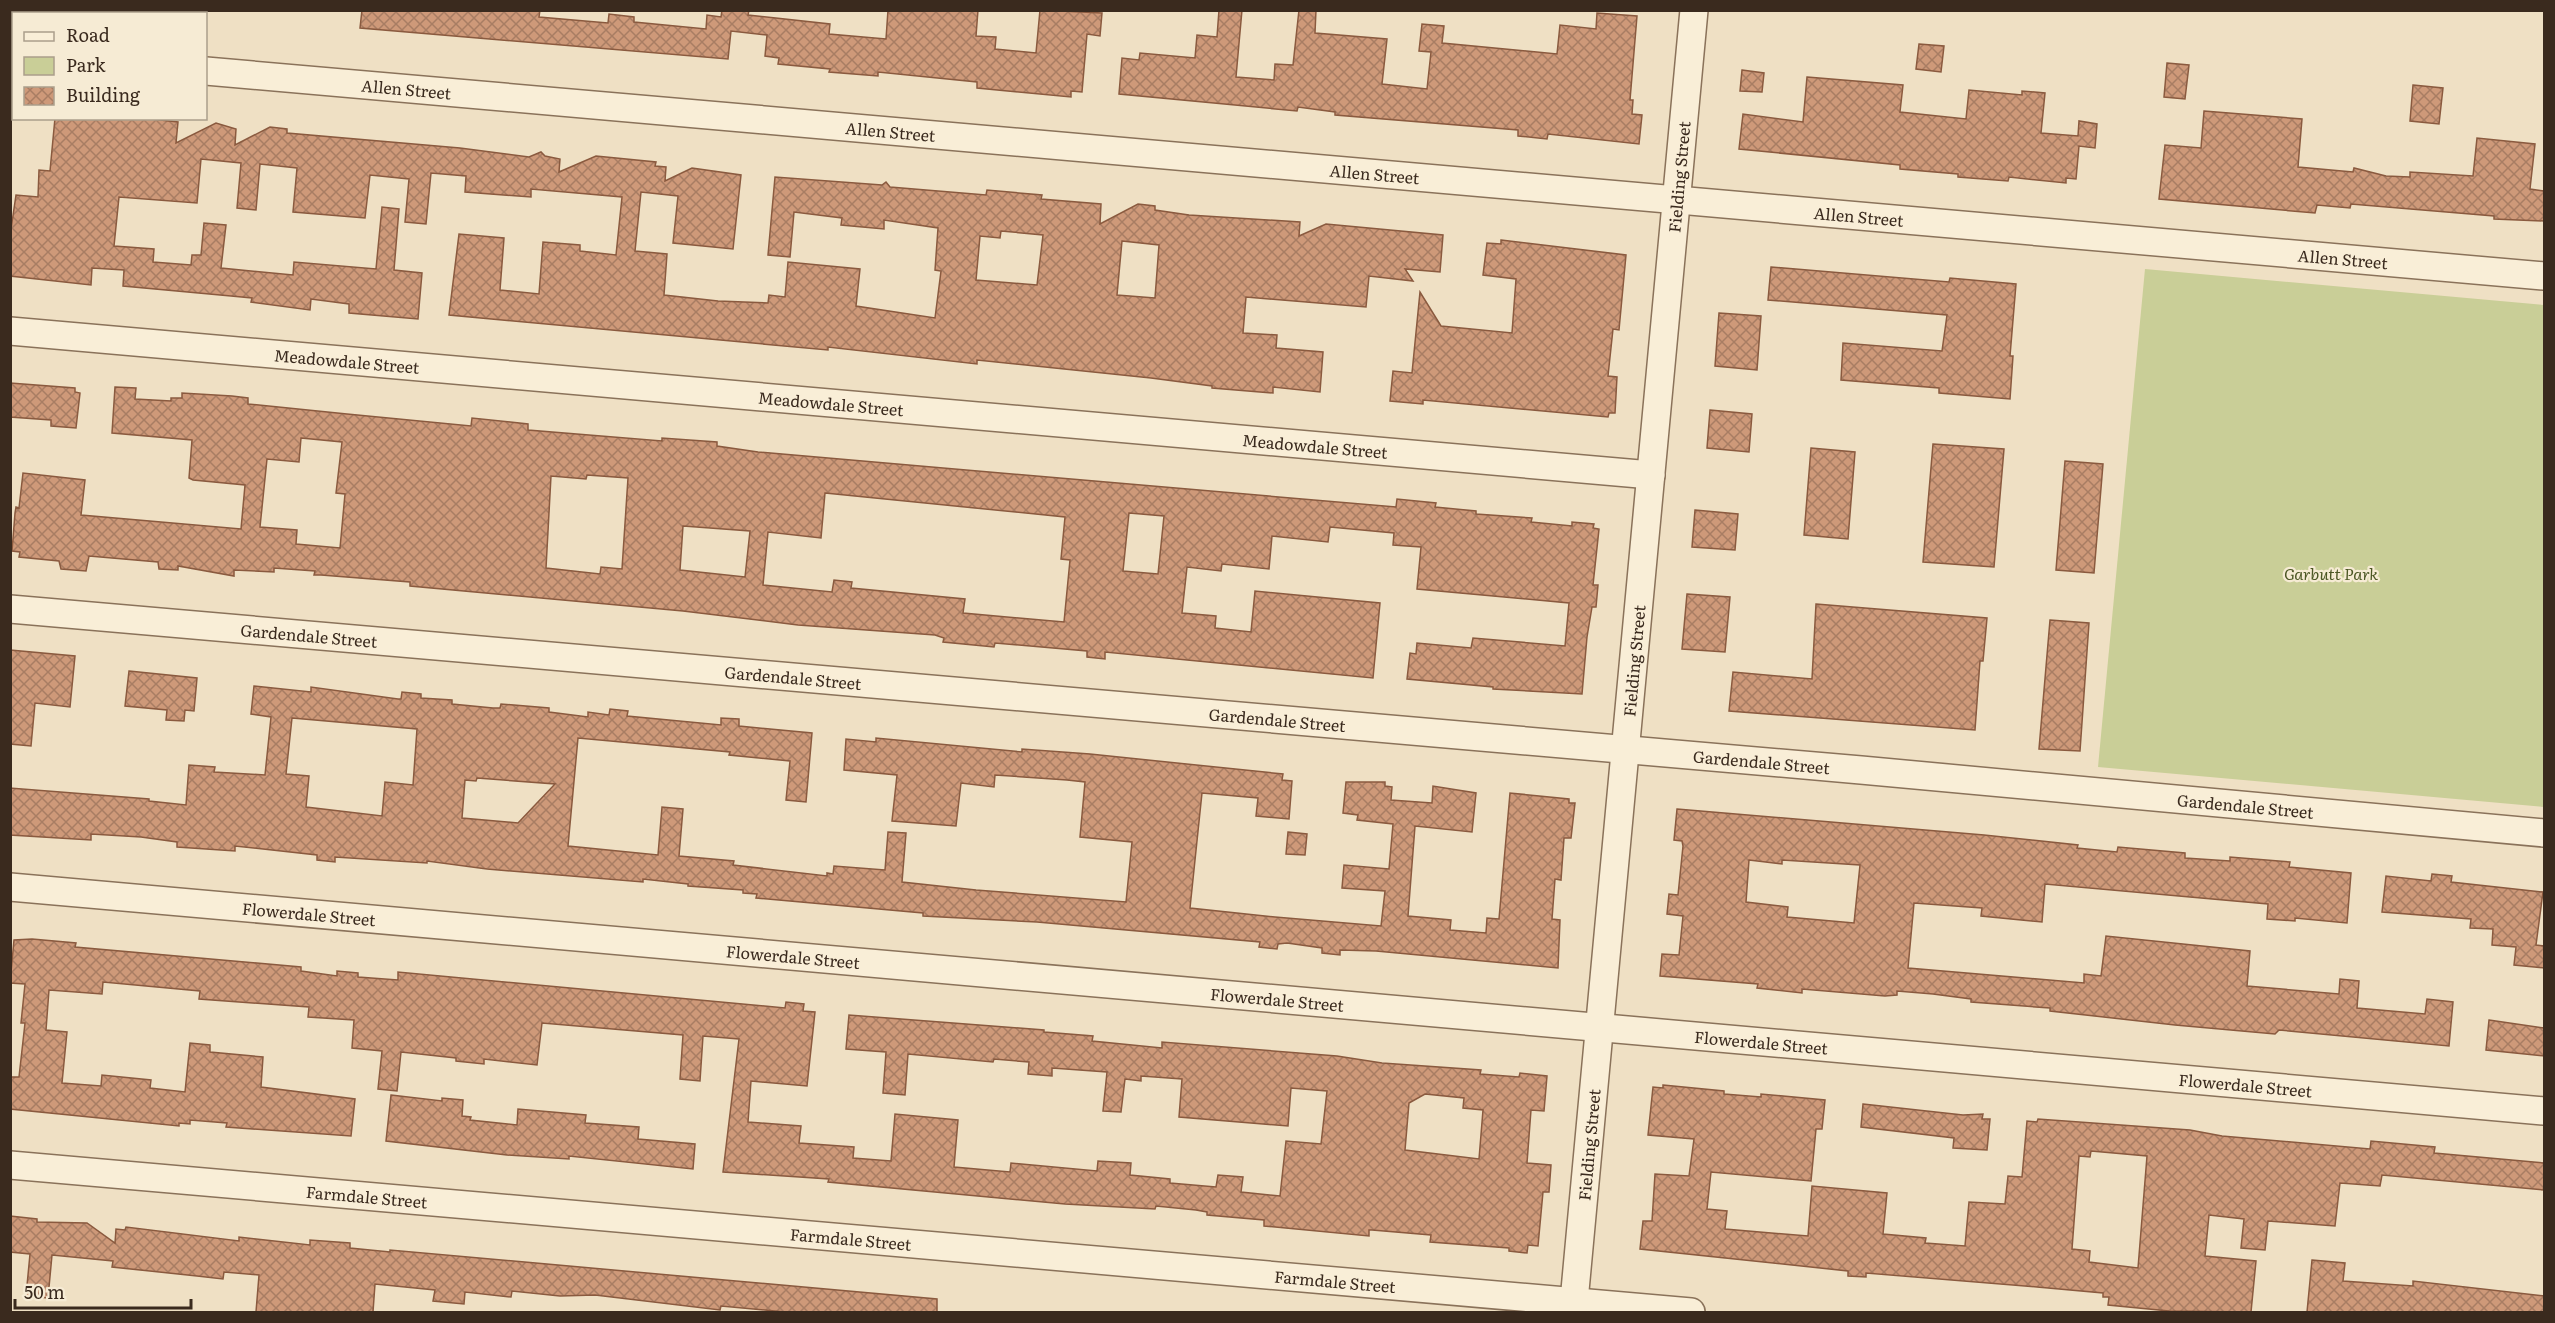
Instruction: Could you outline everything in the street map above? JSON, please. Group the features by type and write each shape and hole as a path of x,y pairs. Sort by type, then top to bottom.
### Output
{"street":[{"name":"Fielding Street","path":"1574,1308 1694,10"},
{"name":"Allen Street","path":"207,71 2544,276"},
{"name":"Meadowdale Street","path":"10,332 1651,475"},
{"name":"Gardendale Street","path":"10,609 740,671 1624,752 1861,770 2544,833"},
{"name":"Flowerdale Street","path":"10,886 2544,1111"},
{"name":"Farmdale Street","path":"10,1165 1574,1308 1691,1312"}],"green space":[{"name":"Garbutt Park","path":"2145,269 2544,305 2544,807 2098,767"}],"building":[{"path":"362,10 540,10 539,17 608,23 609,14 634,17 634,22 706,29 707,15 721,17 722,10 749,10 748,15 830,24 829,34 886,39 888,10 978,10 976,36 996,37 995,49 1036,53 1040,10 1102,13 1100,36 1087,34 1082,92 1071,91 1071,97 977,88 977,82 878,72 878,76 829,72 830,69 778,64 779,58 765,56 767,35 731,31 728,59 360,28"},
{"path":"1219,10 1242,10 1236,77 1274,80 1275,64 1293,65 1299,10 1316,10 1315,33 1387,39 1382,84 1427,89 1431,52 1419,51 1422,24 1444,26 1442,43 1557,54 1560,25 1596,29 1597,13 1637,16 1630,100 1633,100 1632,114 1642,115 1639,144 1548,134 1547,139 1518,136 1518,130 1335,115 1335,112 1298,107 1297,111 1119,94 1122,58 1139,60 1140,53 1195,58 1197,35 1217,37"},
{"path":"1919,44 1944,46 1941,72 1916,69"},
{"path":"2167,63 2189,65 2185,99 2164,97"},
{"path":"1742,70 1764,73 1762,92 1740,91"},
{"path":"1807,77 1903,85 1900,112 1966,119 1969,90 2022,95 2022,91 2045,93 2041,133 2078,136 2079,121 2097,124 2095,148 2079,146 2076,179 2066,178 2066,183 2009,177 2008,181 1958,177 1958,174 1900,169 1900,165 1739,149 1743,114 1803,122"},
{"path":"2413,85 2443,88 2439,124 2410,121"},
{"path":"2204,111 2302,119 2298,167 2353,172 2354,168 2386,176 2410,177 2410,172 2473,176 2477,138 2535,144 2530,189 2544,191 2544,221 2494,219 2494,216 2351,204 2350,208 2317,205 2315,213 2159,199 2165,145 2201,148"},
{"path":"55,120 160,120 178,122 176,143 216,123 236,129 235,145 270,127 287,129 287,133 460,148 529,157 541,152 545,156 560,159 559,172 596,156 656,162 655,166 666,167 665,181 692,168 741,175 733,249 673,243 678,196 641,192 635,251 667,254 664,295 718,301 768,303 769,295 785,297 788,262 860,269 856,306 935,318 941,271 935,270 938,228 884,220 884,229 841,225 842,218 794,212 790,257 768,255 775,177 882,185 886,182 890,187 986,195 987,190 1042,195 1041,199 1101,204 1100,224 1138,204 1155,206 1155,210 1189,215 1300,222 1299,236 1326,224 1443,235 1440,272 1405,269 1413,281 1369,276 1366,307 1246,297 1243,333 1277,335 1276,348 1323,352 1320,392 1273,387 1273,393 977,360 977,364 828,347 828,350 449,315 459,234 504,238 500,290 539,294 543,242 580,245 580,251 616,255 622,197 531,189 531,197 465,192 466,176 431,173 426,224 405,222 409,179 370,175 365,218 293,212 297,168 260,164 256,210 237,208 241,163 201,159 197,203 119,197 114,246 154,249 153,262 191,265 192,255 201,255 204,223 226,225 221,268 293,275 294,262 376,269 382,207 399,209 394,270 422,273 418,319 349,313 349,304 311,299 310,310 251,302 252,298 123,286 124,270 92,268 91,285 10,276 10,236 16,195 38,197 39,170 50,171","holes":["1001,231 1043,235 1037,285 976,280 980,236 1000,238","1122,241 1159,245 1155,298 1117,295"]},
{"path":"1501,240 1626,255 1619,330 1613,329 1608,376 1617,377 1615,413 1609,413 1608,417 1423,400 1423,404 1390,401 1393,371 1412,373 1420,292 1441,326 1512,333 1516,279 1483,275 1487,243 1501,244"},
{"path":"1771,267 1949,282 1950,278 2016,284 2010,356 2013,356 2010,399 1939,393 1939,388 1841,380 1843,343 1942,351 1947,315 1768,300"},
{"path":"1719,313 1761,316 1757,370 1715,366"},
{"path":"10,383 75,388 75,392 80,393 76,428 51,426 51,420 10,417"},
{"path":"115,387 136,388 135,399 171,401 171,398 182,398 182,393 232,396 248,398 248,404 471,426 472,418 528,424 528,430 662,441 662,438 717,442 717,446 758,452 1396,507 1397,499 1436,503 1435,507 1476,511 1476,514 1532,518 1531,522 1572,526 1572,522 1594,524 1593,528 1599,529 1593,585 1598,585 1596,607 1592,607 1587,637 1582,694 1493,689 1493,687 1407,679 1410,653 1416,654 1417,643 1471,648 1473,638 1565,646 1569,603 1417,589 1421,547 1393,545 1394,533 1330,527 1328,542 1272,536 1269,569 1222,564 1221,571 1187,567 1182,613 1216,616 1215,628 1251,632 1255,591 1380,603 1373,678 1105,652 1105,659 1087,657 1087,651 995,643 994,647 943,642 944,638 935,635 798,625 683,611 410,586 410,582 314,575 315,571 274,568 274,572 234,570 234,576 178,566 178,570 159,569 158,562 89,556 86,571 61,569 59,561 19,557 20,552 12,551 15,513 16,507 19,508 23,473 85,480 81,515 241,529 245,485 189,478 192,440 112,433","holes":["301,438 342,442 336,493 345,494 340,548 296,544 297,530 260,527 267,459 299,462","587,475 628,478 622,569 601,567 600,574 546,568 551,476 586,479","825,493 1065,517 1061,559 1070,560 1064,622 963,613 965,599 851,588 852,582 834,580 832,592 763,585 768,532 821,538","1129,513 1164,516 1158,574 1123,571","683,526 750,531 745,577 680,570"]},
{"path":"1710,410 1752,414 1749,452 1707,448"},
{"path":"1933,444 2004,449 1994,567 1923,562"},
{"path":"1811,448 1855,452 1848,539 1804,535"},
{"path":"2065,461 2103,464 2094,573 2056,570"},
{"path":"1695,510 1738,514 1735,550 1692,547"},
{"path":"1687,594 1730,597 1725,652 1682,649"},
{"path":"1816,604 1987,618 1983,661 1980,661 1975,730 1729,711 1733,672 1812,679"},
{"path":"2050,620 2089,623 2080,751 2039,749"},
{"path":"10,650 75,656 70,707 35,703 31,746 10,744"},
{"path":"129,671 197,678 194,711 185,710 184,721 166,720 167,710 125,706"},
{"path":"254,686 311,692 311,687 398,699 401,699 402,692 421,694 421,698 452,700 452,704 493,708 500,708 501,704 549,708 549,712 588,717 588,712 609,715 610,709 628,711 627,716 721,725 721,718 739,719 739,726 812,733 806,802 786,800 790,761 729,755 730,752 578,738 568,846 658,855 662,807 683,809 679,856 734,861 733,865 827,876 827,873 833,874 834,866 885,870 888,832 906,833 902,882 1126,902 1132,842 1080,837 1085,782 995,775 994,787 961,783 956,826 892,821 897,775 844,770 846,739 876,742 876,738 1022,752 1022,749 1090,754 1283,774 1282,780 1292,781 1289,819 1256,816 1258,798 1202,793 1190,908 1381,926 1385,891 1342,888 1344,865 1389,869 1393,824 1357,820 1358,815 1343,813 1346,782 1385,782 1385,786 1392,787 1391,800 1432,803 1433,786 1476,793 1472,832 1415,826 1408,916 1451,920 1450,930 1486,933 1487,918 1499,919 1510,793 1569,799 1569,803 1575,803 1571,838 1564,838 1561,880 1555,879 1552,919 1560,920 1558,968 1376,951 1340,950 1340,955 1322,953 1322,948 1287,943 1278,944 1277,949 1259,947 1260,942 1037,922 923,916 923,913 756,898 757,894 743,893 743,890 688,886 688,884 643,879 643,882 487,869 427,861 427,863 335,857 335,862 317,860 317,855 235,846 235,851 177,847 177,842 141,837 91,834 91,840 10,835 10,788 149,799 149,801 186,805 189,765 215,767 214,772 265,775 271,717 251,714","holes":["292,718 417,729 413,785 385,782 382,816 306,807 309,776 286,774","477,778 555,784 518,823 462,818 465,780 476,781"]},
{"path":"1677,809 1984,835 2078,845 2077,848 2117,852 2118,847 2185,853 2185,858 2230,861 2230,857 2290,862 2289,867 2351,873 2347,923 2295,918 2295,921 2267,919 2268,904 2045,884 2042,922 1981,916 1982,908 1914,903 1908,968 2084,983 2084,974 2101,976 2106,936 2250,951 2247,986 2339,994 2340,979 2359,981 2357,1008 2425,1014 2427,999 2453,1002 2449,1046 2279,1030 2275,1034 2175,1025 2050,1011 2050,1008 1971,1002 1971,999 1933,994 1897,991 1897,995 1885,996 1802,989 1802,993 1757,988 1758,984 1660,976 1662,954 1679,955 1683,916 1667,914 1669,894 1678,895 1683,846 1682,841 1674,840","holes":["1749,860 1782,864 1782,860 1860,865 1854,923 1787,917 1788,907 1746,902"]},
{"path":"1288,832 1307,834 1305,855 1286,854"},
{"path":"2432,874 2452,876 2451,882 2543,892 2536,945 2544,946 2544,968 2514,965 2516,947 2492,945 2493,929 2470,928 2471,919 2382,912 2386,876 2431,881"},
{"path":"32,939 76,943 75,947 301,967 301,971 337,976 337,971 358,973 358,977 398,980 398,972 785,1008 786,1002 804,1004 803,1011 815,1012 807,1086 751,1081 748,1122 801,1126 799,1143 854,1147 853,1158 891,1161 895,1114 958,1120 954,1167 1010,1172 1011,1163 1097,1171 1098,1161 1131,1163 1130,1175 1170,1179 1170,1183 1216,1187 1218,1175 1243,1177 1241,1192 1280,1196 1286,1141 1321,1144 1327,1091 1291,1088 1288,1126 1179,1117 1182,1079 1141,1076 1141,1081 1125,1079 1121,1112 1103,1111 1107,1072 1052,1068 1052,1076 1028,1074 1029,1062 994,1059 993,1062 908,1054 905,1095 883,1093 886,1052 846,1049 849,1015 1044,1030 1044,1032 1093,1036 1092,1041 1162,1048 1162,1042 1481,1070 1480,1074 1519,1077 1520,1073 1547,1076 1544,1111 1531,1110 1527,1163 1551,1165 1549,1192 1543,1192 1538,1246 1528,1245 1527,1253 1509,1251 1509,1248 1430,1242 1431,1235 1369,1230 1369,1236 1264,1226 1264,1220 1207,1215 1207,1212 1196,1210 1156,1206 1155,1209 1065,1204 828,1182 829,1179 723,1172 739,1039 703,1036 700,1081 680,1079 683,1035 542,1023 537,1065 484,1059 484,1064 456,1061 456,1058 401,1052 397,1091 378,1089 382,1051 352,1048 354,1020 308,1017 309,1007 199,999 200,991 103,982 102,994 49,990 46,1030 67,1032 62,1083 101,1086 102,1075 151,1080 150,1088 185,1092 190,1043 210,1045 210,1052 263,1057 261,1087 355,1099 351,1136 226,1127 227,1123 190,1120 190,1124 179,1123 179,1126 10,1109 10,1077 19,1077 25,1023 21,1023 25,984 10,983 14,940","holes":["1425,1094 1464,1098 1463,1108 1483,1110 1479,1159 1405,1150 1409,1103"]},
{"path":"2489,1020 2544,1028 2544,1056 2486,1050"},
{"path":"1663,1085 1724,1091 1724,1094 1761,1097 1761,1094 1825,1100 1822,1129 1816,1129 1811,1181 1711,1172 1707,1209 1727,1211 1725,1229 1808,1236 1812,1186 1887,1193 1883,1234 1926,1238 1925,1243 1965,1246 1969,1202 2005,1204 2008,1176 2022,1177 2027,1121 2037,1122 2038,1119 2190,1130 2222,1136 2370,1149 2371,1141 2435,1147 2434,1153 2544,1163 2544,1190 2382,1175 2380,1186 2340,1183 2335,1226 2268,1221 2265,1250 2241,1248 2244,1219 2209,1215 2205,1256 2256,1261 2251,1312 2169,1311 2108,1305 2109,1297 2103,1297 2103,1293 1866,1273 1866,1277 1848,1276 1848,1271 1640,1249 1643,1221 1652,1221 1655,1174 1689,1176 1694,1139 1648,1135 1653,1087 1663,1088","holes":["2091,1151 2147,1156 2138,1268 2089,1262 2090,1251 2072,1249 2079,1156 2090,1157"]},
{"path":"391,1095 442,1101 442,1098 463,1100 462,1116 471,1117 470,1120 517,1125 518,1109 586,1115 585,1123 639,1127 638,1139 695,1144 693,1169 569,1156 569,1159 507,1155 386,1141"},
{"path":"1863,1104 1963,1115 1983,1114 1982,1119 1990,1119 1987,1150 1953,1148 1954,1138 1861,1127"},
{"path":"10,1216 37,1219 37,1222 87,1223 115,1243 116,1229 125,1230 126,1227 239,1241 239,1237 310,1245 310,1240 350,1243 350,1248 390,1252 390,1250 937,1299 937,1312 785,1312 721,1306 720,1310 595,1295 560,1296 512,1291 511,1297 465,1292 464,1304 433,1301 435,1290 375,1284 373,1312 256,1312 259,1275 224,1272 223,1279 112,1267 113,1261 52,1255 48,1298 26,1296 30,1254 10,1252"},
{"path":"2312,1260 2345,1263 2343,1281 2413,1286 2413,1281 2544,1296 2544,1312 2307,1312"}]}
